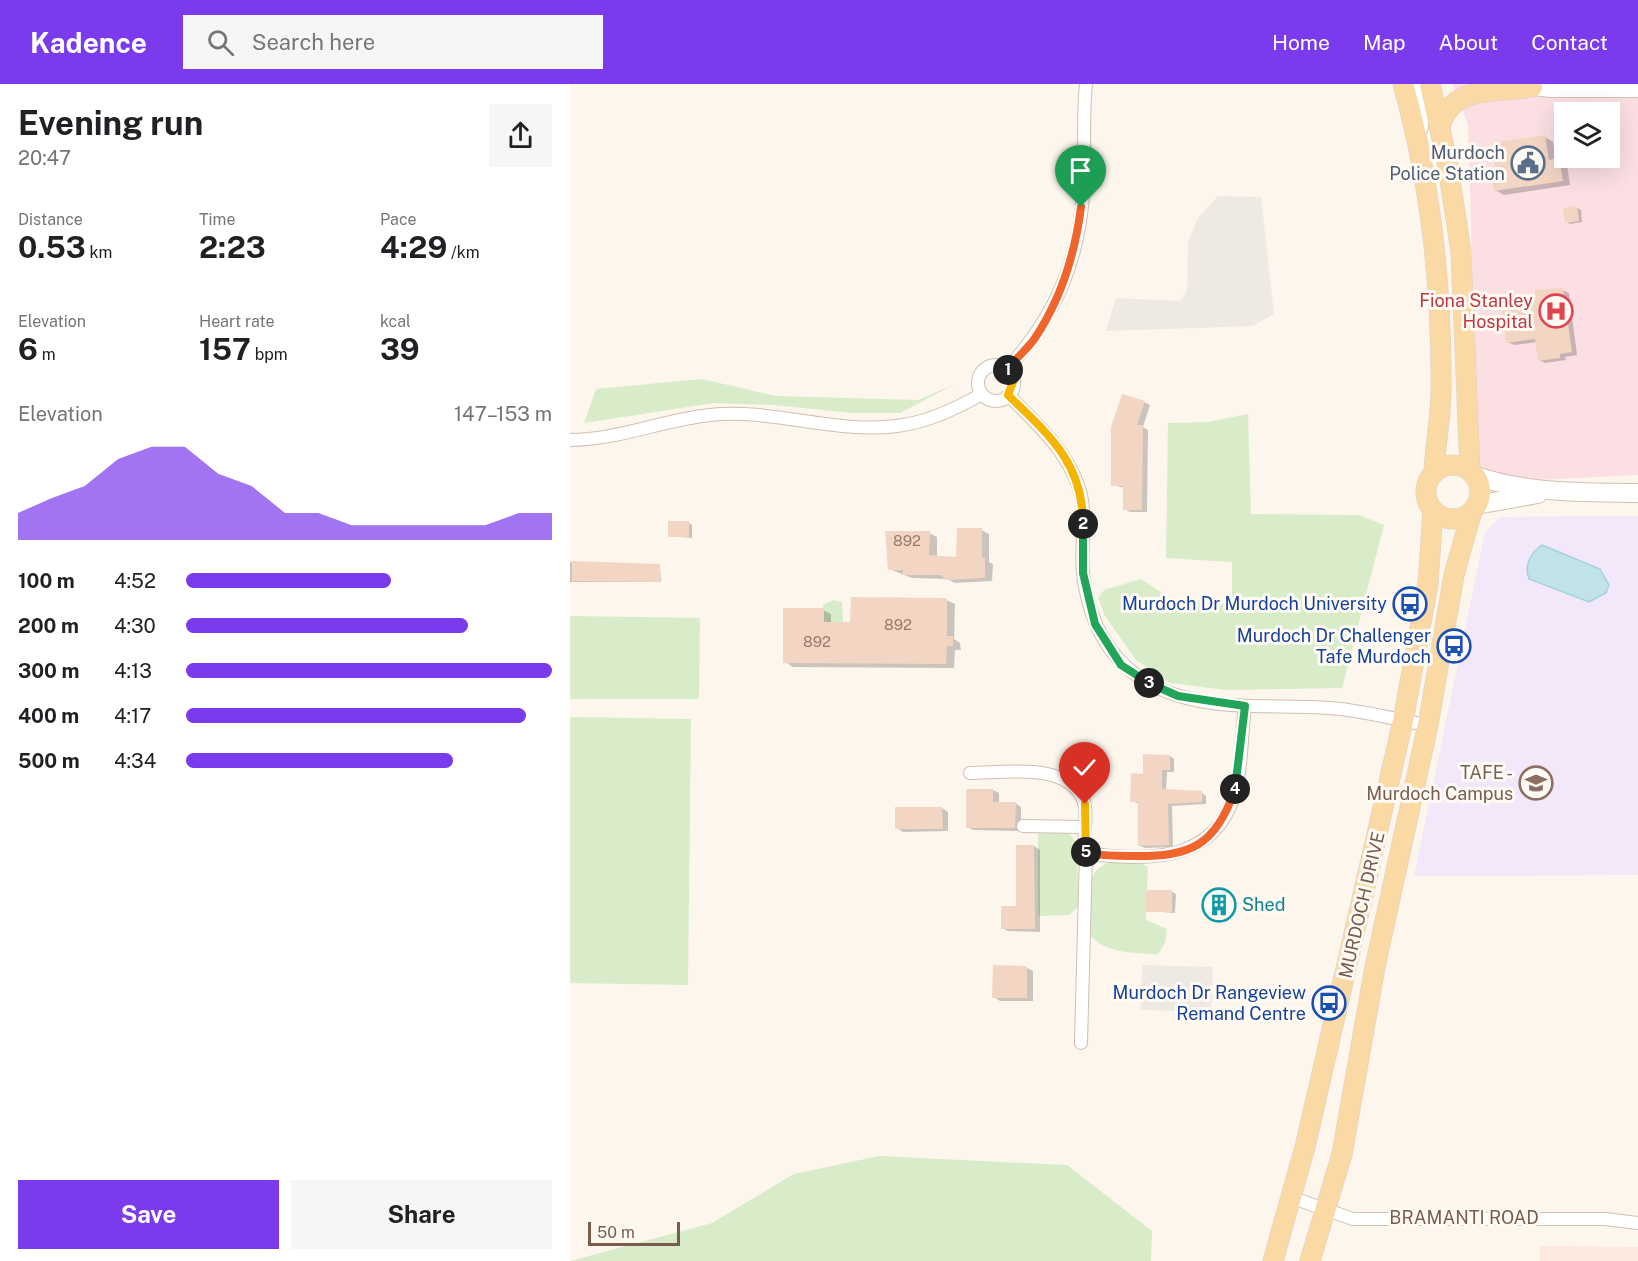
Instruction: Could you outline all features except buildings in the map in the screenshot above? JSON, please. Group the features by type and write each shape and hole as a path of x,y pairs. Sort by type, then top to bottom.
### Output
{"main road":[{"name":"MURDOCH DRIVE","path":"1273,1261 1293,1198 1403,721 1428,585 1433,510 1426,495 1429,480 1434,473 1441,394 1438,285 1420,158 1403,84"},
{"name":"MURDOCH DRIVE","path":"1310,1261 1342,1154 1374,967 1428,725 1454,575 1479,489 1472,473 1463,283 1456,211 1430,84"},
{"path":"1440,127 1446,110 1466,96 1525,85"},
{"path":"1438,285 1463,283"},
{"path":"1434,473 1448,466 1463,467 1472,473"},
{"path":"1433,510 1448,518 1465,516 1474,508"}],"street":[{"path":"1007,369 1034,340 1061,291 1078,234 1083,195 1086,84"},
{"path":"1420,158 1418,100 1422,84"},
{"path":"1525,85 1638,88"},
{"path":"996,365 1007,369 1013,382 1008,395 997,400 982,394 978,380 984,369 996,365"},
{"path":"570,440 608,437 705,416 730,414 867,427 896,426 925,421 950,412 982,394"},
{"path":"1008,395 1068,459 1082,499 1083,573 1095,624 1121,665 1156,688 1178,696 1245,706 1331,708 1428,725"},
{"path":"1472,473 1497,483 1549,492 1638,493"},
{"path":"1474,508 1549,492"},
{"path":"1086,853 1167,856 1197,846 1225,817 1238,780 1245,706"},
{"path":"970,773 1052,774 1075,785 1085,804 1086,853 1081,1043"},
{"path":"1023,826 1084,827"},
{"name":"BRAMANTI ROAD","path":"1293,1198 1353,1219 1605,1219 1638,1223"}],"shaded area":[{"name":"Fiona Stanley Hospital","path":"1453,84 1638,84 1638,475 1501,482 1478,465 1468,125"},
{"path":"1218,196 1261,197 1274,314 1253,326 1106,331 1116,298 1181,301 1187,290 1188,242 1198,218"},
{"name":"TAFE - Murdoch Campus","path":"1638,516 1638,875 1414,876 1485,532 1500,517"},
{"path":"1142,965 1213,967 1211,1012 1141,1010"},
{"path":"1540,1246 1638,1247 1638,1261 1540,1261"}],"green space":[{"path":"702,379 776,396 918,400 955,384 900,413 852,413 774,405 714,403 584,423 596,389"},
{"path":"1248,414 1251,514 1359,515 1384,525 1342,688 1226,690 1170,683 1136,660 1105,616 1098,598 1104,590 1141,579 1168,597 1232,604 1232,562 1166,558 1168,423 1208,422"},
{"path":"833,600 842,602 843,622 824,622 823,605"},
{"path":"570,616 700,618 699,699 570,699"},
{"path":"570,717 691,719 688,985 570,983"},
{"path":"1038,831 1068,832 1076,842 1079,900 1078,907 1069,915 1038,916"},
{"path":"1112,861 1137,861 1148,867 1146,920 1167,929 1165,943 1158,954 1132,953 1114,949 1092,937 1088,925 1088,906 1092,879 1098,869"},
{"path":"879,1156 1067,1165 1152,1231 1151,1261 570,1261 712,1223 794,1174"}],"water":[{"path":"1542,545 1600,569 1609,585 1606,593 1589,602 1529,579 1527,569 1529,560"}],"place":[{"name":"Murdoch Police Station","path":"1528,163"},
{"name":"Fiona Stanley Hospital","path":"1556,311"},
{"name":"Murdoch Dr Murdoch University","path":"1410,604"},
{"name":"Murdoch Dr Challenger Tafe Murdoch","path":"1454,646"},
{"name":"TAFE - Murdoch Campus","path":"1536,783"},
{"name":"Shed","path":"1219,905"},
{"name":"Murdoch Dr Rangeview Remand Centre","path":"1329,1003"}],"route":[{"path":"1081,207 1078,234 1061,291 1034,340 1007,369 1013,382 1008,395 1036,422 1068,459 1080,490 1083,508 1083,573 1095,624 1121,665 1156,688 1178,696 1204,702 1245,706 1238,780 1225,817 1197,846 1167,856 1086,853 1084,846 1085,804"}]}
